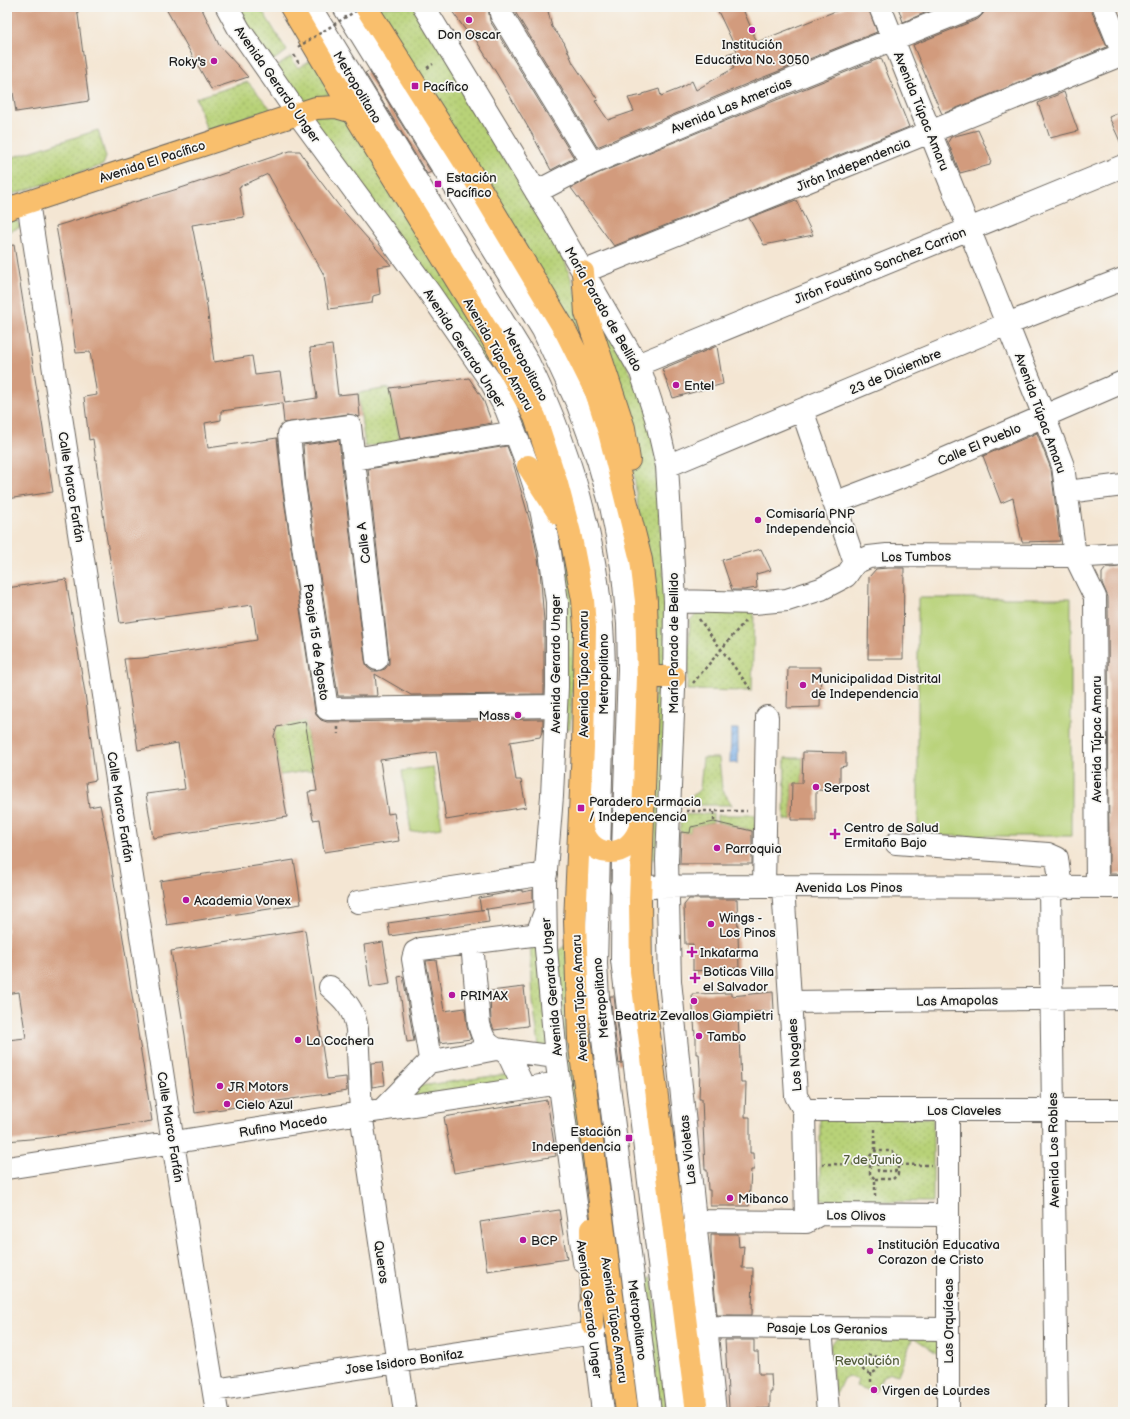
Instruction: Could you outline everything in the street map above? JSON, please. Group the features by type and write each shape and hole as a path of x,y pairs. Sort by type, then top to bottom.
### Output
{"main road":[{"name":"Avenida Túpac Amaru","path":"291,7 353,112 492,338 534,417 557,484 570,533 583,600 585,628 581,808 575,921 579,1038 627,1412"},
{"path":"366,7 465,163 566,332 592,385 609,432 641,560"},
{"name":"Avenida El Pacífico","path":"304,112 326,101 334,88 333,78"},
{"name":"Avenida El Pacífico","path":"7,209 304,112 330,106 353,112"},
{"path":"583,272 586,313 624,428 631,473 646,601 648,677 642,818 632,887 641,971 697,1412"},
{"path":"528,466 570,533"},
{"path":"648,677 683,681"},
{"path":"581,808 583,831 591,844 598,850 611,852 623,850 631,845 636,838 642,818"},
{"path":"590,1130 593,1329"}],"street":[{"name":"Avenida Gerardo Unger","path":"227,7 239,29 304,112 464,341 506,408 539,500 550,552 557,602 552,796 546,874 546,949 556,1056 604,1412"},
{"name":"Metropolitano","path":"310,7 522,351 551,412 568,457 588,529 600,594 604,634 597,888 596,964 598,999 650,1412"},
{"name":"Metropolitano","path":"344,7 535,315 550,342 576,399 604,481 617,536 623,574 628,624 630,669 623,850 632,887 623,969 677,1412"},
{"path":"501,7 501,14 592,163"},
{"name":"Avenida Túpac Amaru","path":"880,7 1063,466 1067,492 1082,556 1095,597 1097,887"},
{"name":"Avenida Las Amercias","path":"536,192 592,163 754,95 973,7"},
{"path":"1104,7 1123,54"},
{"name":"María Parado de Bellido","path":"426,8 552,218 641,372 656,418 667,466 675,601 683,681 670,811 668,887"},
{"name":"Jirón Independencia","path":"583,272 1123,54"},
{"name":"Jirón Faustino Sanchez Carrion","path":"637,365 1123,166"},
{"name":"Calle Marco Farfán","path":"28,202 173,1143 217,1412"},
{"name":"23 de Diciembre","path":"667,466 1007,324 1123,279"},
{"name":"Calle El Pueblo","path":"834,504 910,474 1123,382"},
{"path":"802,410 855,563"},
{"name":"Calle A","path":"350,426 377,659"},
{"name":"Pasaje 15 de Agosto","path":"350,426 288,434 327,709 555,706"},
{"path":"354,459 515,432"},
{"path":"1067,492 1123,486"},
{"name":"Los Tumbos","path":"675,601 754,603 787,600 821,589 846,576 855,563 869,557 887,554 1082,556 1123,554"},
{"name":"Los Nogales","path":"767,717 765,811 791,1002 796,1096 804,1110 806,1222"},
{"name":"Avenida Los Robles","path":"896,843 1048,854 1057,858 1051,999 1057,1412"},
{"path":"358,902 546,874"},
{"name":"Avenida Los Pinos","path":"576,888 774,886 1123,887"},
{"name":"Las Violetas","path":"668,887 670,981 715,1412"},
{"path":"429,1062 430,1059 413,955 415,952 421,949 532,935 538,931 545,912"},
{"path":"472,943 479,1024 482,1035 486,1043 509,1056 524,1088"},
{"name":"Queros","path":"330,987 345,1000 355,1017 371,1111 397,1362 405,1412"},
{"name":"Las Amapolas","path":"791,1002 1123,998"},
{"path":"371,1111 429,1062 499,1050 556,1056"},
{"name":"Rufino Macedo","path":"7,1168 560,1083"},
{"name":"Los Claveles","path":"804,1110 1123,1110"},
{"name":"Las Orquídeas","path":"948,1110 948,1412"},
{"name":"Los Olivos","path":"695,1221 806,1222 820,1214 948,1215"},
{"name":"Pasaje Los Geranios","path":"706,1327 948,1329"},
{"path":"821,1328 828,1412"},
{"name":"Jose Isidoro Bonifaz","path":"214,1390 397,1362 593,1329"}],"path":[{"path":"298,47 362,7"},
{"path":"696,615 752,691"},
{"path":"683,681 721,650 749,616"},
{"path":"670,811 765,811"},
{"path":"714,811 714,821"},
{"path":"876,1129 876,1151"},
{"path":"876,1151 892,1151 898,1156 898,1174 893,1179 876,1179 870,1174 870,1156 876,1151"},
{"path":"898,1159 878,1159 878,1171 898,1171"},
{"path":"820,1164 936,1165"},
{"path":"876,1179 876,1201"},
{"path":"861,1363 865,1356 870,1354 876,1356 879,1360 879,1366 871,1373"},
{"path":"838,1365 861,1363"},
{"path":"861,1363 864,1370 871,1373"},
{"path":"871,1373 871,1383"}],"green space":[{"path":"229,7 260,7 287,51 266,65"},
{"path":"369,7 420,7 551,220 604,375 621,433"},
{"path":"317,56 331,91 326,98 298,111 270,71 291,57 296,66 299,68"},
{"path":"248,82 271,109 207,131 196,98"},
{"path":"342,110 533,417 562,515 508,408 301,115"},
{"path":"98,130 106,157 103,165 14,194 7,191 7,159"},
{"path":"8,210 21,227 7,232"},
{"path":"568,250 654,419 670,672 655,672 649,600 634,474 626,428"},
{"path":"390,388 400,441 365,447 358,393"},
{"path":"542,502 569,534 582,681 573,681 570,729 557,728"},
{"path":"918,598 1071,598 1071,836 918,836"},
{"path":"702,610 754,611 752,691 687,690 690,620"},
{"path":"655,684 668,685 665,859 644,859"},
{"path":"305,721 313,770 280,775 273,727"},
{"path":"703,758 719,758 722,789 732,805 683,805 700,789"},
{"path":"785,758 803,758 802,783 792,784 791,820 784,820"},
{"path":"433,767 442,828 411,832 402,771"},
{"path":"713,814 713,822 691,827 690,833 680,832 680,815"},
{"path":"717,815 755,815 755,831 717,822"},
{"path":"543,918 554,1055 540,1053 533,1002 530,938"},
{"path":"571,942 587,1182 563,1082 556,952"},
{"path":"514,1073 521,1087 389,1106 405,1088"},
{"name":"7 de Junio","path":"820,1118 933,1118 933,1202 820,1200"},
{"path":"652,1277 668,1412 660,1412 644,1278"},
{"name":"Revolución","path":"931,1336 939,1338 941,1345 941,1356 913,1337 898,1375 891,1373 882,1377 875,1393 856,1386 858,1380 848,1376 843,1379 835,1397 830,1347 836,1338"}],"water":[{"path":"731,729 738,729 738,763 730,763"}],"building":[{"path":"7,7 77,7 89,101 16,112 10,73 7,74"},
{"name":"Roky's","path":"165,7 201,7 219,45 248,77 211,89"},
{"path":"449,7 488,7 490,21 574,158 551,170 532,134 474,37 472,39"},
{"path":"514,7 547,7 552,27 564,42 573,63 598,100 595,101 608,120 634,111 628,98 643,95 659,89 661,96 679,89 692,81 696,90 734,68 727,54 737,51 716,7 742,7 757,42 846,7 868,7 877,32 749,83 597,147 514,10"},
{"path":"898,7 939,7 903,22"},
{"path":"985,7 1092,7 1092,12 1107,47 942,114 913,45 978,19 983,14"},
{"path":"881,58 909,127 614,246 571,188 597,174"},
{"path":"369,71 431,172 427,174 365,73"},
{"path":"1064,92 1078,131 1050,138 1038,103"},
{"path":"1123,111 1123,148 1109,117"},
{"path":"978,130 991,159 990,165 960,173 948,142 951,137"},
{"path":"290,151 300,151 312,170 339,206 391,265 377,267 380,294 373,296 372,303 329,309 324,275 268,174 239,187 244,217 192,225 205,291 214,362 252,356 255,375 280,372 285,403 317,398 310,348 332,345 338,395 358,393 360,417 348,414 284,423 282,403 221,411 221,420 205,423 208,448 277,438 282,486 315,711 317,716 321,720 327,722 543,719 543,729 540,737 510,742 516,780 521,780 526,807 446,820 436,752 380,760 388,814 394,813 399,841 324,852 319,819 313,820 308,792 317,791 305,721 277,727 274,736 287,817 153,838 146,794 185,789 178,743 138,750 124,659 143,658 257,640 252,605 120,623 93,439 89,440 84,397 97,395 90,352 76,353 68,293 56,226 184,187"},
{"path":"796,200 813,235 764,245 749,218"},
{"path":"14,245 53,492 7,499 7,246"},
{"path":"717,346 723,384 673,398 662,369"},
{"path":"469,378 483,399 492,423 400,439 390,388"},
{"path":"1037,433 1051,469 1060,541 1022,542 1013,498 1001,503 983,456"},
{"path":"339,440 365,660 367,667 372,671 385,669 389,664 389,658 368,469 507,446 533,532 540,570 544,621 544,694 411,695 375,674 377,696 338,696 306,482 303,445"},
{"path":"761,549 771,570 756,574 757,588 732,590 722,560"},
{"path":"1123,567 1123,874 1109,874 1108,597 1102,583 1102,573 1106,568"},
{"path":"904,568 903,659 868,659 869,577 876,569"},
{"path":"66,579 85,693 96,780 86,782 89,807 100,805 108,844 152,1121 41,1138 7,1141 7,1040 26,1038 19,992 7,994 7,588"},
{"path":"788,667 821,667 820,707 787,708"},
{"name":"Serpost","path":"803,752 846,753 846,766 840,767 840,791 816,790 816,820 791,820 792,783 802,783"},
{"name":"Parroquia","path":"714,822 752,831 752,864 680,864 681,832 690,833 691,827"},
{"path":"294,860 301,904 167,925 160,881"},
{"path":"522,890 522,892 533,890 533,902 481,910 479,898"},
{"name":"Wings - Los Pinos","path":"689,899 737,899 739,968 693,971 693,944 685,944 684,905"},
{"path":"487,909 489,922 390,936 388,923"},
{"path":"305,930 327,1079 346,1077 347,1091 195,1113 185,1035 171,951"},
{"path":"383,942 390,984 370,987 364,945"},
{"path":"436,960 444,1011 465,1008 467,1027 471,1039 440,1043 426,961"},
{"path":"403,976 414,1041 407,1042 398,977"},
{"path":"524,987 528,1026 494,1030 491,1022 490,991"},
{"path":"773,992 774,1010 738,1014 741,1083 746,1083 745,1117 750,1117 750,1153 753,1153 754,1170 751,1170 749,1206 710,1206 710,1190 708,1190 707,1170 705,1170 702,1099 699,1099 699,1054 696,1054 696,1035 692,994 731,993 731,996"},
{"path":"610,996 614,996 622,1063 619,1064"},
{"path":"382,1062 385,1085 372,1087 371,1063"},
{"path":"547,1100 556,1156 454,1173 444,1117"},
{"name":"BCP","path":"559,1210 567,1259 487,1271 480,1222"},
{"path":"711,1234 738,1234 739,1247 744,1246 742,1268 753,1268 752,1315 717,1315 711,1252"},
{"path":"725,1340 754,1340 754,1352 758,1352 759,1374 771,1374 772,1392 770,1392 770,1408 757,1409 757,1412 731,1412 731,1409 729,1409"}],"place":[{"name":"Don Oscar","path":"469,20"},
{"name":"Institución Educativa No. 3050","path":"752,30"},
{"name":"Roky's","path":"214,61"},
{"name":"Pacífico","path":"415,86"},
{"name":"Estación Pacífico","path":"438,184"},
{"name":"Entel","path":"676,385"},
{"name":"Comisaría PNP Independencia","path":"758,520"},
{"name":"Municipalidad Distrital de Independencia","path":"803,685"},
{"name":"Mass","path":"518,715"},
{"name":"Serpost","path":"816,787"},
{"name":"Paradero Farmacia / Indepencencia","path":"581,808"},
{"name":"Centro de Salud Ermitaño Bajo","path":"835,834"},
{"name":"Parroquia","path":"717,848"},
{"name":"Academia Vonex","path":"186,900"},
{"name":"Wings - Los Pinos","path":"711,924"},
{"name":"Inkafarma","path":"692,952"},
{"name":"Boticas Villa el Salvador","path":"695,978"},
{"name":"PRIMAX","path":"452,995"},
{"name":"Beatriz Zevallos Giampietri","path":"694,1001"},
{"name":"Tambo","path":"699,1036"},
{"name":"La Cochera","path":"298,1040"},
{"name":"JR Motors","path":"220,1086"},
{"name":"Cielo Azul","path":"227,1104"},
{"name":"Estación Independencia","path":"629,1138"},
{"name":"Mibanco","path":"730,1198"},
{"name":"BCP","path":"523,1240"},
{"name":"Institución Educativa Corazon de Cristo","path":"870,1251"},
{"name":"Virgen de Lourdes","path":"874,1390"}]}
